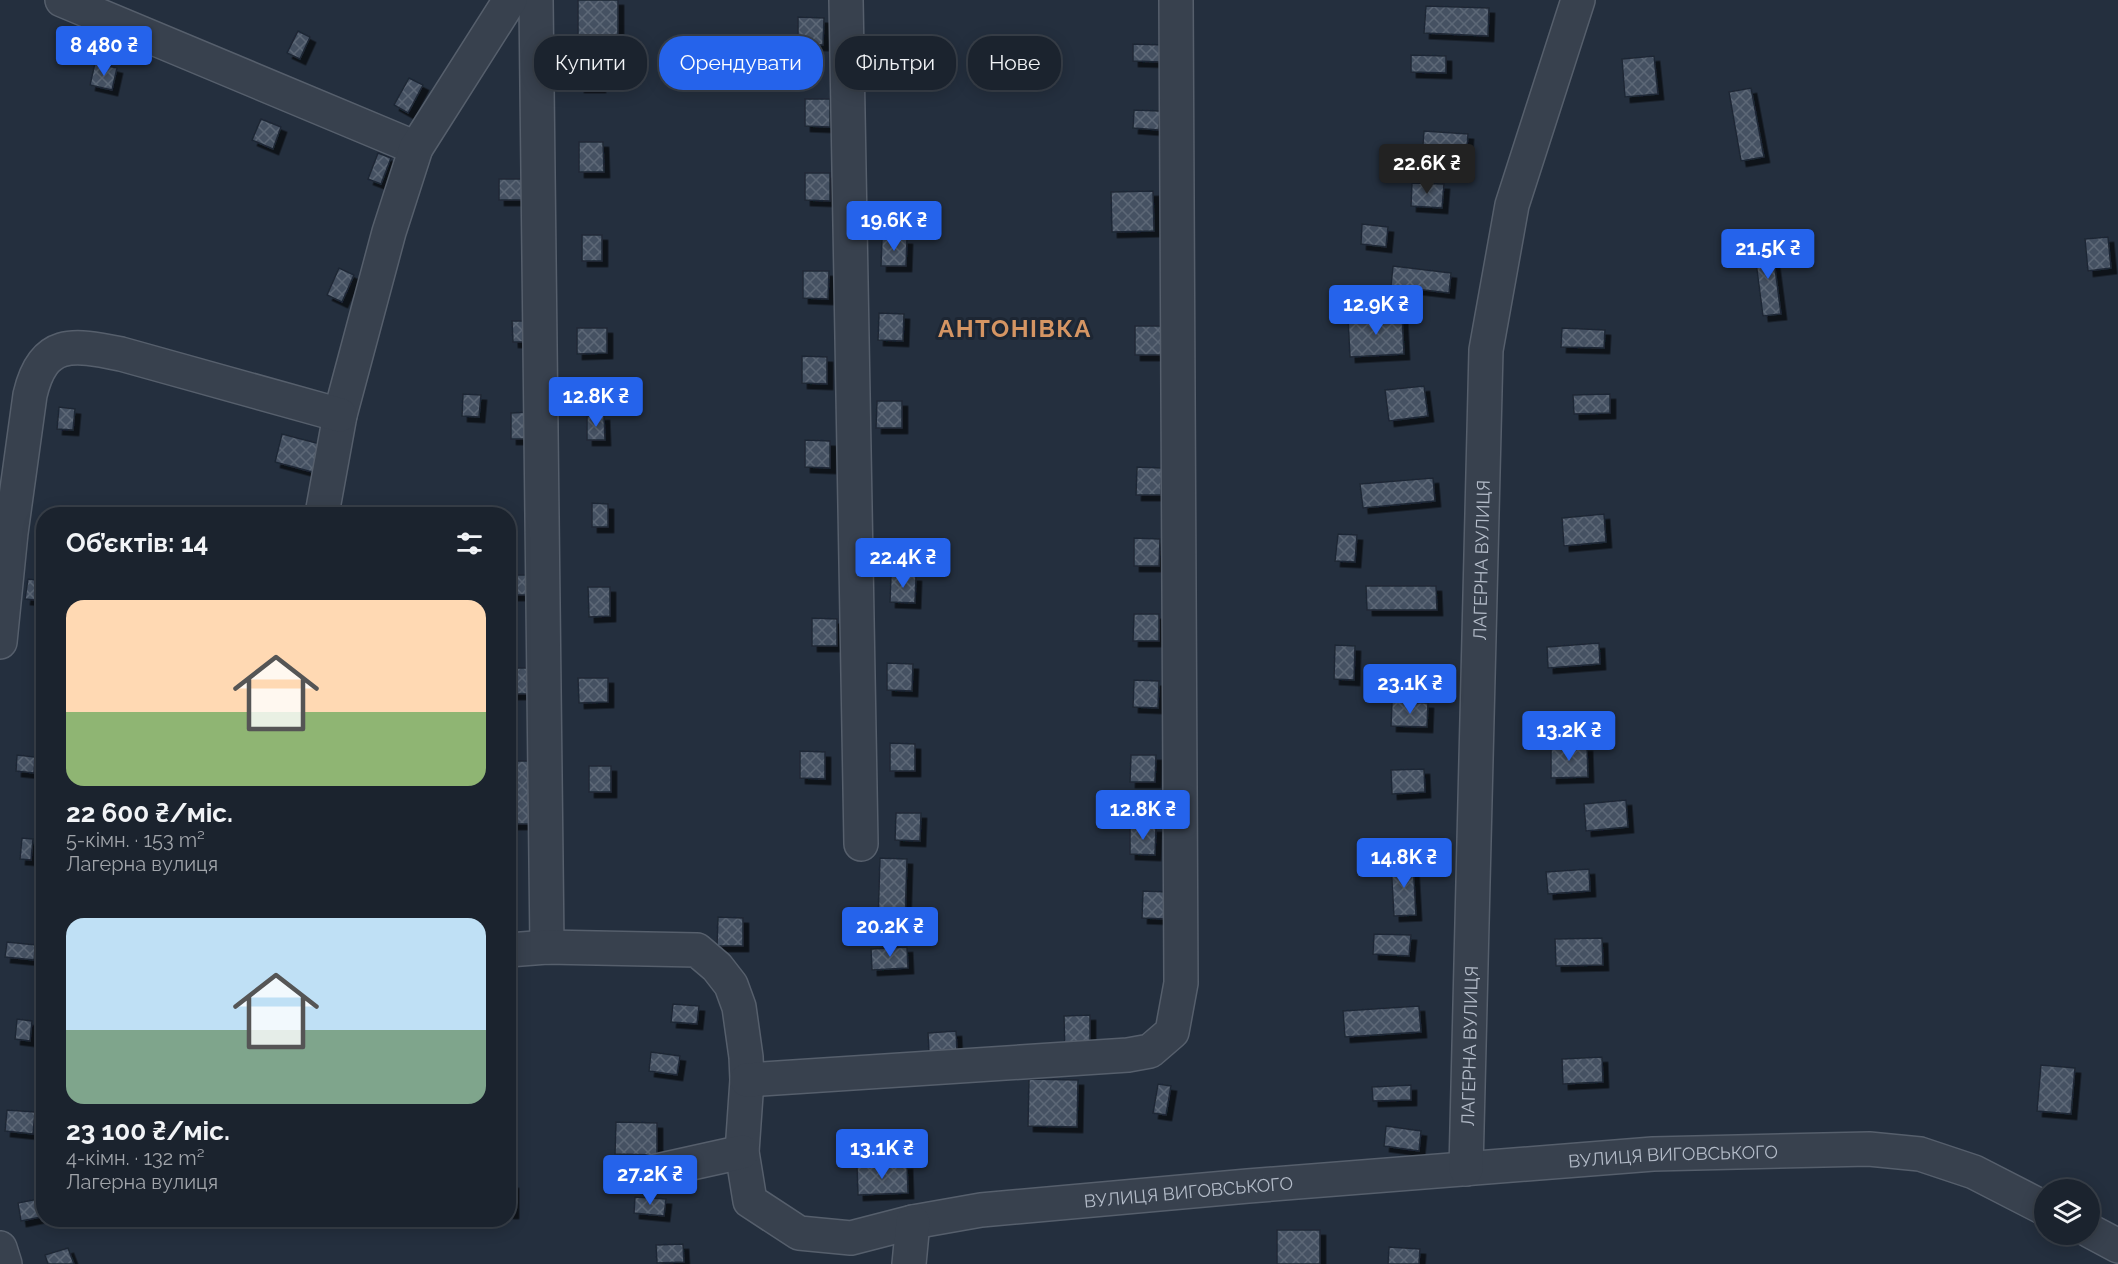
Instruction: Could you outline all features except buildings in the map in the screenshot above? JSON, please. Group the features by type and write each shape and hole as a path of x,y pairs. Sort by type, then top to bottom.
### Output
{"street":[{"path":"62,0 416,148"},
{"path":"323,507 340,415 389,232 416,148 510,0"},
{"path":"536,0 548,947"},
{"path":"846,0 861,844"},
{"path":"747,1080 1128,1056 1150,1051 1172,1032 1181,983 1176,0"},
{"name":"ЛАГЕРНА ВУЛИЦЯ","path":"1466,1169 1486,350 1512,205 1578,0"},
{"path":"0,642 11,533 30,395 41,364 52,354 65,348 93,348 340,415"},
{"name":"ВУЛИЦЯ ВИГОВСЬКОГО","path":"516,949 548,947 698,950 717,967 731,985 738,1007 746,1057 747,1080 742,1152 750,1201 799,1233 851,1238 913,1222 981,1210 1653,1154 1869,1149 1920,1154 1974,1172 2034,1203"},
{"path":"647,1173 742,1152"},
{"path":"909,1264 913,1222"},
{"path":"2100,1236 2118,1246"},
{"path":"0,1248 5,1264"}],"district":[{"name":"АНТОНІВКА","path":"1015,328"}]}
